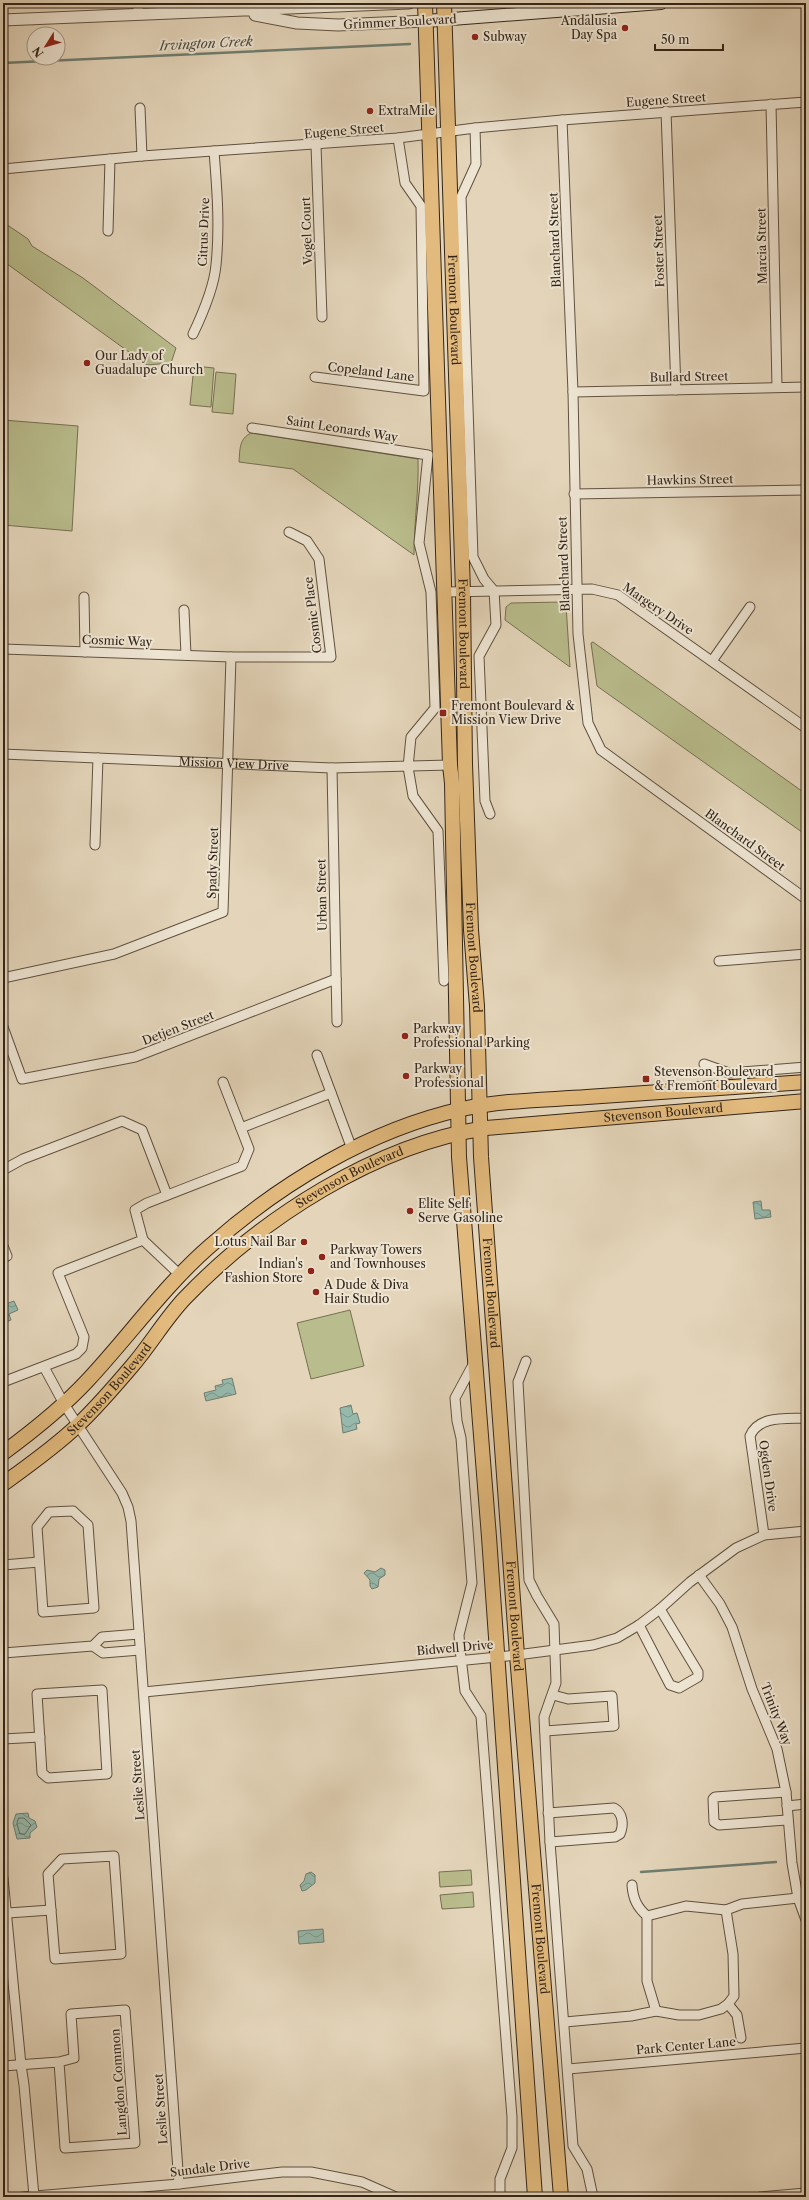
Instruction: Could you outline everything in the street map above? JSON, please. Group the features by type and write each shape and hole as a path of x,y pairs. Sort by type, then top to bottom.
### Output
{"main road":[{"name":"Fremont Boulevard","path":"425,3 450,765 454,844 458,1133 476,1361 535,2197"},
{"name":"Fremont Boulevard","path":"444,3 463,592 465,764 471,930 477,1006 480,1129 517,1655 561,2197"},
{"name":"Grimmer Boulevard","path":"426,22 661,3"},
{"name":"Mission View Drive","path":"450,765 465,764"},
{"name":"Stevenson Boulevard","path":"3,1453 64,1404 94,1373 150,1306 180,1274 227,1231 266,1202 323,1165 352,1149 411,1124 458,1110 480,1106 806,1082"},
{"name":"Stevenson Boulevard","path":"3,1484 78,1425 133,1365 179,1305 217,1267 255,1236 299,1205 349,1176 407,1150 458,1133 480,1129 806,1101"}],"street":[{"name":"Grimmer Boulevard","path":"3,20 138,8 235,11 408,3"},
{"name":"Grimmer Boulevard","path":"235,11 297,23 338,25 426,22"},
{"name":"Eugene Street","path":"3,169 142,156 316,145 398,138 474,128 666,111 806,102"},
{"name":"Marcia Street","path":"771,104 777,387"},
{"path":"140,108 142,156"},
{"name":"Foster Street","path":"666,111 676,390"},
{"name":"Blanchard Street","path":"562,120 573,392 578,634 588,723 601,750 806,899"},
{"name":"Fremont Boulevard","path":"474,128 476,164 461,196 473,557 484,579 494,591 496,625 479,656 485,801 490,814"},
{"name":"Copeland Lane","path":"315,377 424,391 421,206 406,183 398,138"},
{"name":"Vogel Court","path":"316,145 322,317"},
{"name":"Citrus Drive","path":"193,334 204,312 216,266 218,204 214,151"},
{"path":"108,231 110,159"},
{"name":"Bullard Street","path":"573,392 806,387"},
{"name":"Saint Leonards Way","path":"252,428 428,455 419,543 431,592 435,708 411,737 408,767"},
{"name":"Hawkins Street","path":"574,494 806,490"},
{"name":"Cosmic Place","path":"231,657 331,657 319,559 307,541 289,532"},
{"name":"Margery Drive","path":"445,592 577,590 607,591 618,595 806,728"},
{"path":"84,598 85,652"},
{"path":"712,661 750,607"},
{"path":"184,610 186,655"},
{"name":"Cosmic Way","path":"3,649 231,657"},
{"name":"Spady Street","path":"3,978 114,954 223,912 229,762 231,657"},
{"name":"Mission View Drive","path":"3,754 229,762 332,768 450,765"},
{"path":"95,845 98,758"},
{"path":"408,767 413,796 438,831 444,981"},
{"name":"Urban Street","path":"332,768 337,1022"},
{"path":"719,961 806,954"},
{"name":"Detjen Street","path":"3,1027 22,1079 135,1057 336,979"},
{"path":"317,1055 352,1149"},
{"path":"704,1064 729,1073 806,1067"},
{"path":"180,1274 144,1240 135,1210 147,1203 242,1166 249,1150 223,1082"},
{"path":"241,1128 331,1093"},
{"path":"3,1170 23,1159 122,1121 142,1130 167,1195"},
{"path":"3,1382 76,1354 82,1348 84,1337 58,1273 144,1240"},
{"path":"3,1246 7,1256 3,1258"},
{"name":"Fremont Boulevard","path":"476,1361 455,1398 456,1421 461,1435 472,1583 459,1635 465,1691 481,1716 512,2117 512,2148 500,2180 500,2197"},
{"name":"Fremont Boulevard","path":"526,1361 518,1382 529,1580 554,1624 556,1683 544,1717 550,1842 574,2146 588,2169 593,2197"},
{"name":"Leslie Street","path":"44,1366 64,1404 118,1487 128,1507 131,1521 179,2184"},
{"name":"Ogden Drive","path":"764,1535 750,1436 753,1428 763,1421 806,1418"},
{"path":"72,1510 88,1525 94,1608 43,1612 39,1562 37,1527 49,1512 72,1510"},
{"name":"Bidwell Drive","path":"144,1692 461,1659 517,1655 593,1645 617,1638 639,1625 660,1610 699,1575 736,1548 764,1535 806,1531"},
{"path":"3,1565 39,1562"},
{"name":"Trinity Way","path":"699,1575 720,1604 732,1627 752,1689 778,1750 786,1792 787,1820 798,1898 806,1920"},
{"path":"639,1625 670,1685 679,1688 698,1677 698,1672 660,1610"},
{"path":"93,1646 102,1637 138,1634"},
{"path":"3,1653 93,1646 103,1653 140,1650"},
{"path":"102,1690 107,1774 48,1778 42,1773 40,1737 37,1694 102,1690"},
{"path":"545,1731 614,1726 612,1696 568,1699 552,1695"},
{"path":"3,1739 40,1737"},
{"path":"786,1792 715,1797 713,1799 714,1822 719,1826 787,1820"},
{"path":"787,1806 806,1804"},
{"path":"548,1813 614,1808 619,1812 622,1823 620,1834 615,1837 550,1842"},
{"path":"114,1856 121,1954 54,1959 51,1910 48,1874 62,1859 114,1856"},
{"path":"3,1878 8,1913 34,2196"},
{"path":"632,1885 633,1898 640,1910 647,1916 647,1981 656,2011"},
{"path":"647,1916 686,1906 726,1910 742,1904 798,1898"},
{"path":"8,1913 51,1910"},
{"path":"565,2022 631,2016 656,2011 679,2015 699,2015 721,2009 728,2004 734,1996 733,1954 726,1910"},
{"path":"728,2004 737,2015 741,2038"},
{"name":"Langdon Common","path":"126,2010 135,2143 65,2148 59,2062 74,2058 71,2014 126,2010"},
{"name":"Park Center Lane","path":"568,2070 806,2048"},
{"path":"3,2066 59,2062"},
{"name":"Sundale Drive","path":"22,2197 179,2184 274,2173 310,2172 362,2182 396,2197"},
{"path":"760,2197 806,2193"}],"green space":[{"path":"3,222 28,239 32,246 83,278 176,348 171,363 147,365 3,261"},
{"path":"194,366 214,368 211,407 190,405"},
{"path":"216,372 236,374 233,414 212,412"},
{"path":"3,420 78,426 72,531 3,525"},
{"path":"251,433 418,459 414,555 293,469 239,462 242,441"},
{"path":"562,602 566,605 570,667 505,620 506,607 511,603"},
{"path":"593,642 806,794 806,835 597,686 591,643"},
{"path":"350,1310 364,1366 311,1379 297,1323"},
{"path":"471,1870 472,1885 440,1887 439,1872"},
{"path":"473,1892 474,1907 442,1909 440,1895"}],"water":[{"path":"761,1201 762,1210 770,1210 771,1217 755,1219 753,1202"},
{"path":"14,1301 18,1310 9,1314 11,1320 3,1323 3,1305"},
{"path":"232,1378 236,1394 206,1401 204,1393 216,1390 215,1386 223,1384 222,1380"},
{"path":"351,1405 353,1414 357,1413 360,1423 356,1424 357,1429 343,1433 340,1408"},
{"path":"381,1568 385,1570 385,1575 379,1579 378,1587 372,1589 370,1586 370,1580 364,1573 367,1570 375,1572"},
{"path":"28,1813 29,1818 35,1821 37,1827 30,1833 30,1838 17,1839 13,1823 16,1814"},
{"path":"311,1872 315,1875 315,1883 306,1890 302,1891 300,1885 304,1881 306,1874"},
{"path":"323,1929 324,1942 299,1944 298,1931"}],"waterway":[{"name":"Irvington Creek","path":"3,63 410,44"},
{"path":"641,1872 776,1862"}],"place":[{"name":"Andalusia Day Spa","path":"625,28"},
{"name":"Subway","path":"475,37"},
{"name":"ExtraMile","path":"370,111"},
{"name":"Our Lady of Guadalupe Church","path":"87,363"},
{"name":"Fremont Boulevard & Mission View Drive","path":"443,713"},
{"name":"Parkway Professional Parking","path":"405,1036"},
{"name":"Parkway Professional","path":"406,1076"},
{"name":"Stevenson Boulevard & Fremont Boulevard","path":"646,1079"},
{"name":"Elite Self Serve Gasoline","path":"410,1211"},
{"name":"Lotus Nail Bar","path":"304,1242"},
{"name":"Parkway Towers and Townhouses","path":"322,1257"},
{"name":"Indian's Fashion Store","path":"311,1271"},
{"name":"A Dude & Diva Hair Studio","path":"316,1292"}]}
